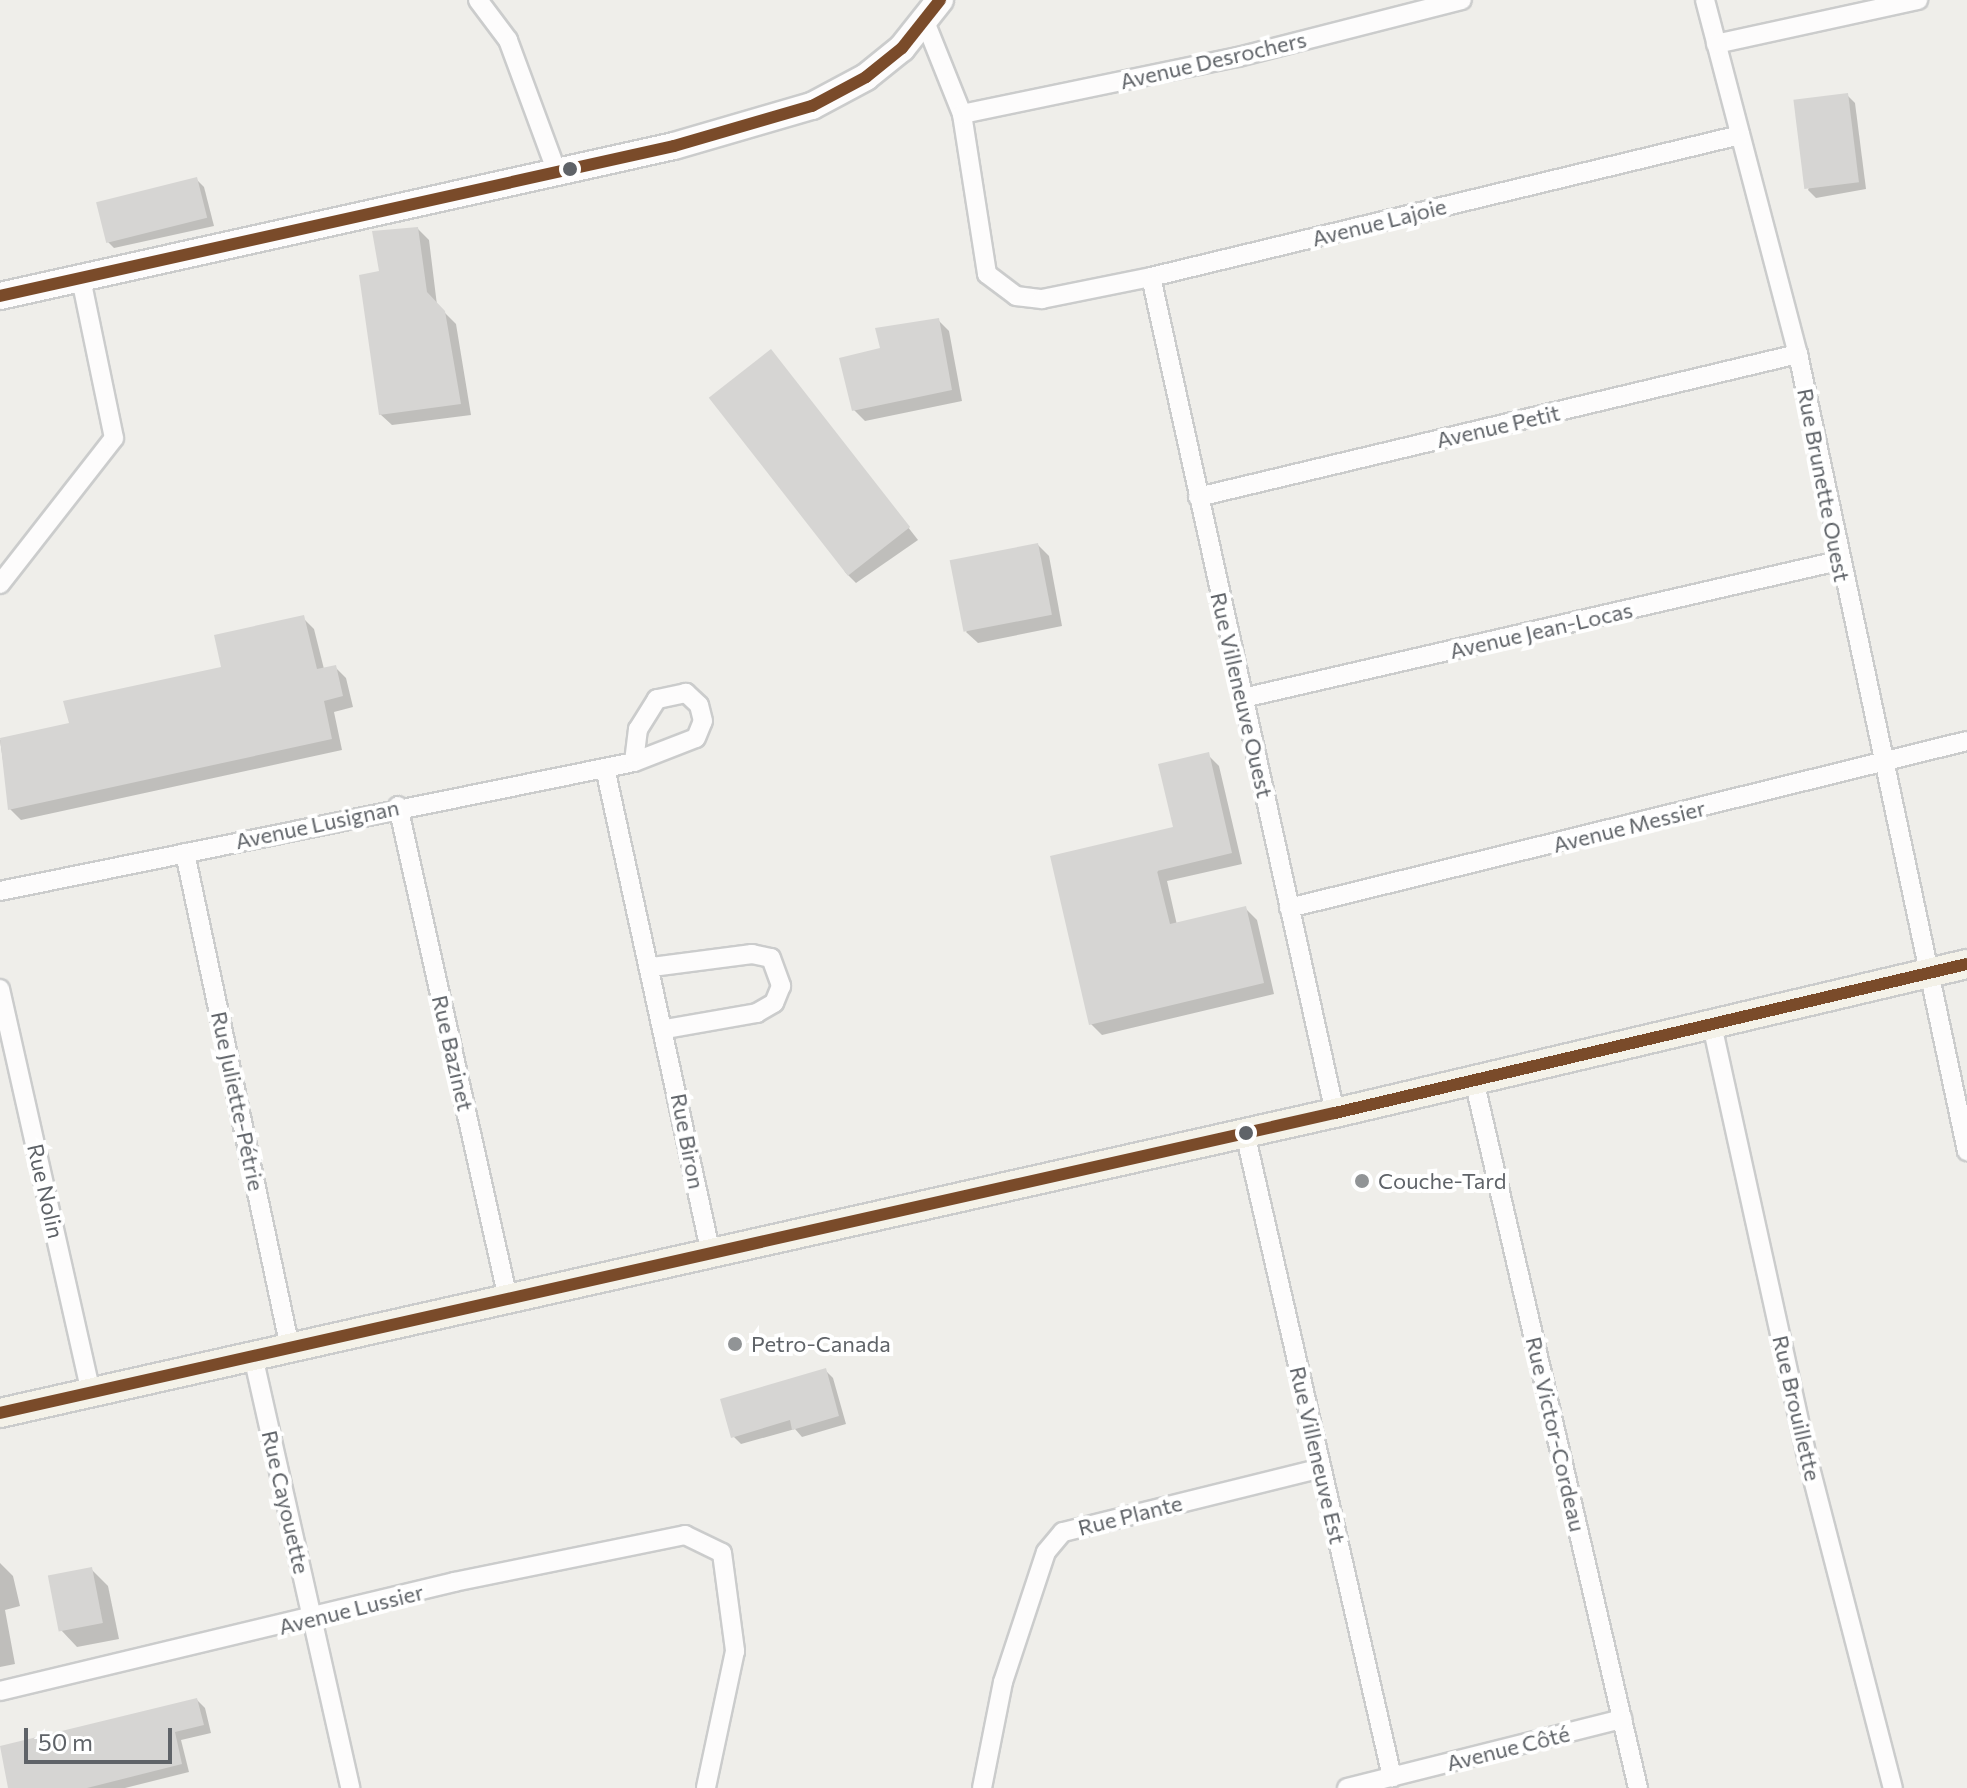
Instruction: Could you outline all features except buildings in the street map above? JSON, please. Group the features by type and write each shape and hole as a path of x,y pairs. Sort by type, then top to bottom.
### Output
{"main road":[{"path":"0,1413 1335,1113 1967,964"}],"street":[{"path":"478,0 508,40 556,170"},
{"name":"Avenue Desrochers","path":"962,114 1238,57 1462,0"},
{"name":"Rue Brunette Ouest","path":"1705,0 1798,354 1838,561 1967,1151"},
{"path":"1716,44 1918,0"},
{"path":"0,296 674,146 812,106 866,77 902,48 932,10"},
{"path":"932,10 962,114"},
{"name":"Avenue Lajoie","path":"962,114 987,274 1016,296 1042,299 1151,277 1740,135"},
{"name":"Rue Villeneuve Ouest","path":"1151,277 1335,1113"},
{"path":"0,584 114,438 81,278"},
{"name":"Avenue Petit","path":"1198,497 1798,354"},
{"name":"Avenue Jean-Locas","path":"1243,698 1838,561"},
{"name":"Avenue Messier","path":"1289,908 1625,829 1881,759 1967,741"},
{"name":"Avenue Lusignan","path":"0,891 398,806 634,762"},
{"name":"Rue Biron","path":"605,768 666,1029 711,1253"},
{"name":"Rue Bazinet","path":"398,806 508,1299"},
{"name":"Rue Juliette-Pétrie","path":"185,853 290,1348"},
{"path":"652,967 752,954 771,958 781,986 774,1003 757,1013 666,1029"},
{"name":"Rue Nolin","path":"0,989 91,1393"},
{"name":"Rue Brouillette","path":"1712,1025 1808,1460 1893,1788"},
{"name":"Rue Victor-Cordeau","path":"1474,1080 1638,1788"},
{"name":"Rue Villeneuve Est","path":"1245,1133 1392,1777"},
{"name":"Rue Cayouette","path":"253,1356 350,1788"},
{"name":"Rue Plante","path":"982,1788 1003,1682 1046,1552 1063,1532 1321,1468"},
{"name":"Avenue Lussier","path":"0,1691 312,1620 454,1582 685,1535 703,1540 722,1553 735,1651 706,1788"},
{"name":"Avenue Côté","path":"1347,1788 1622,1719"}],"transit line":[{"path":"0,296 674,146 812,106 866,77 902,48 940,0"},
{"path":"0,1413 1335,1113 1967,964"}],"place":[{"name":"Couche-Tard","path":"1362,1181"},
{"name":"Petro-Canada","path":"735,1344"}]}
